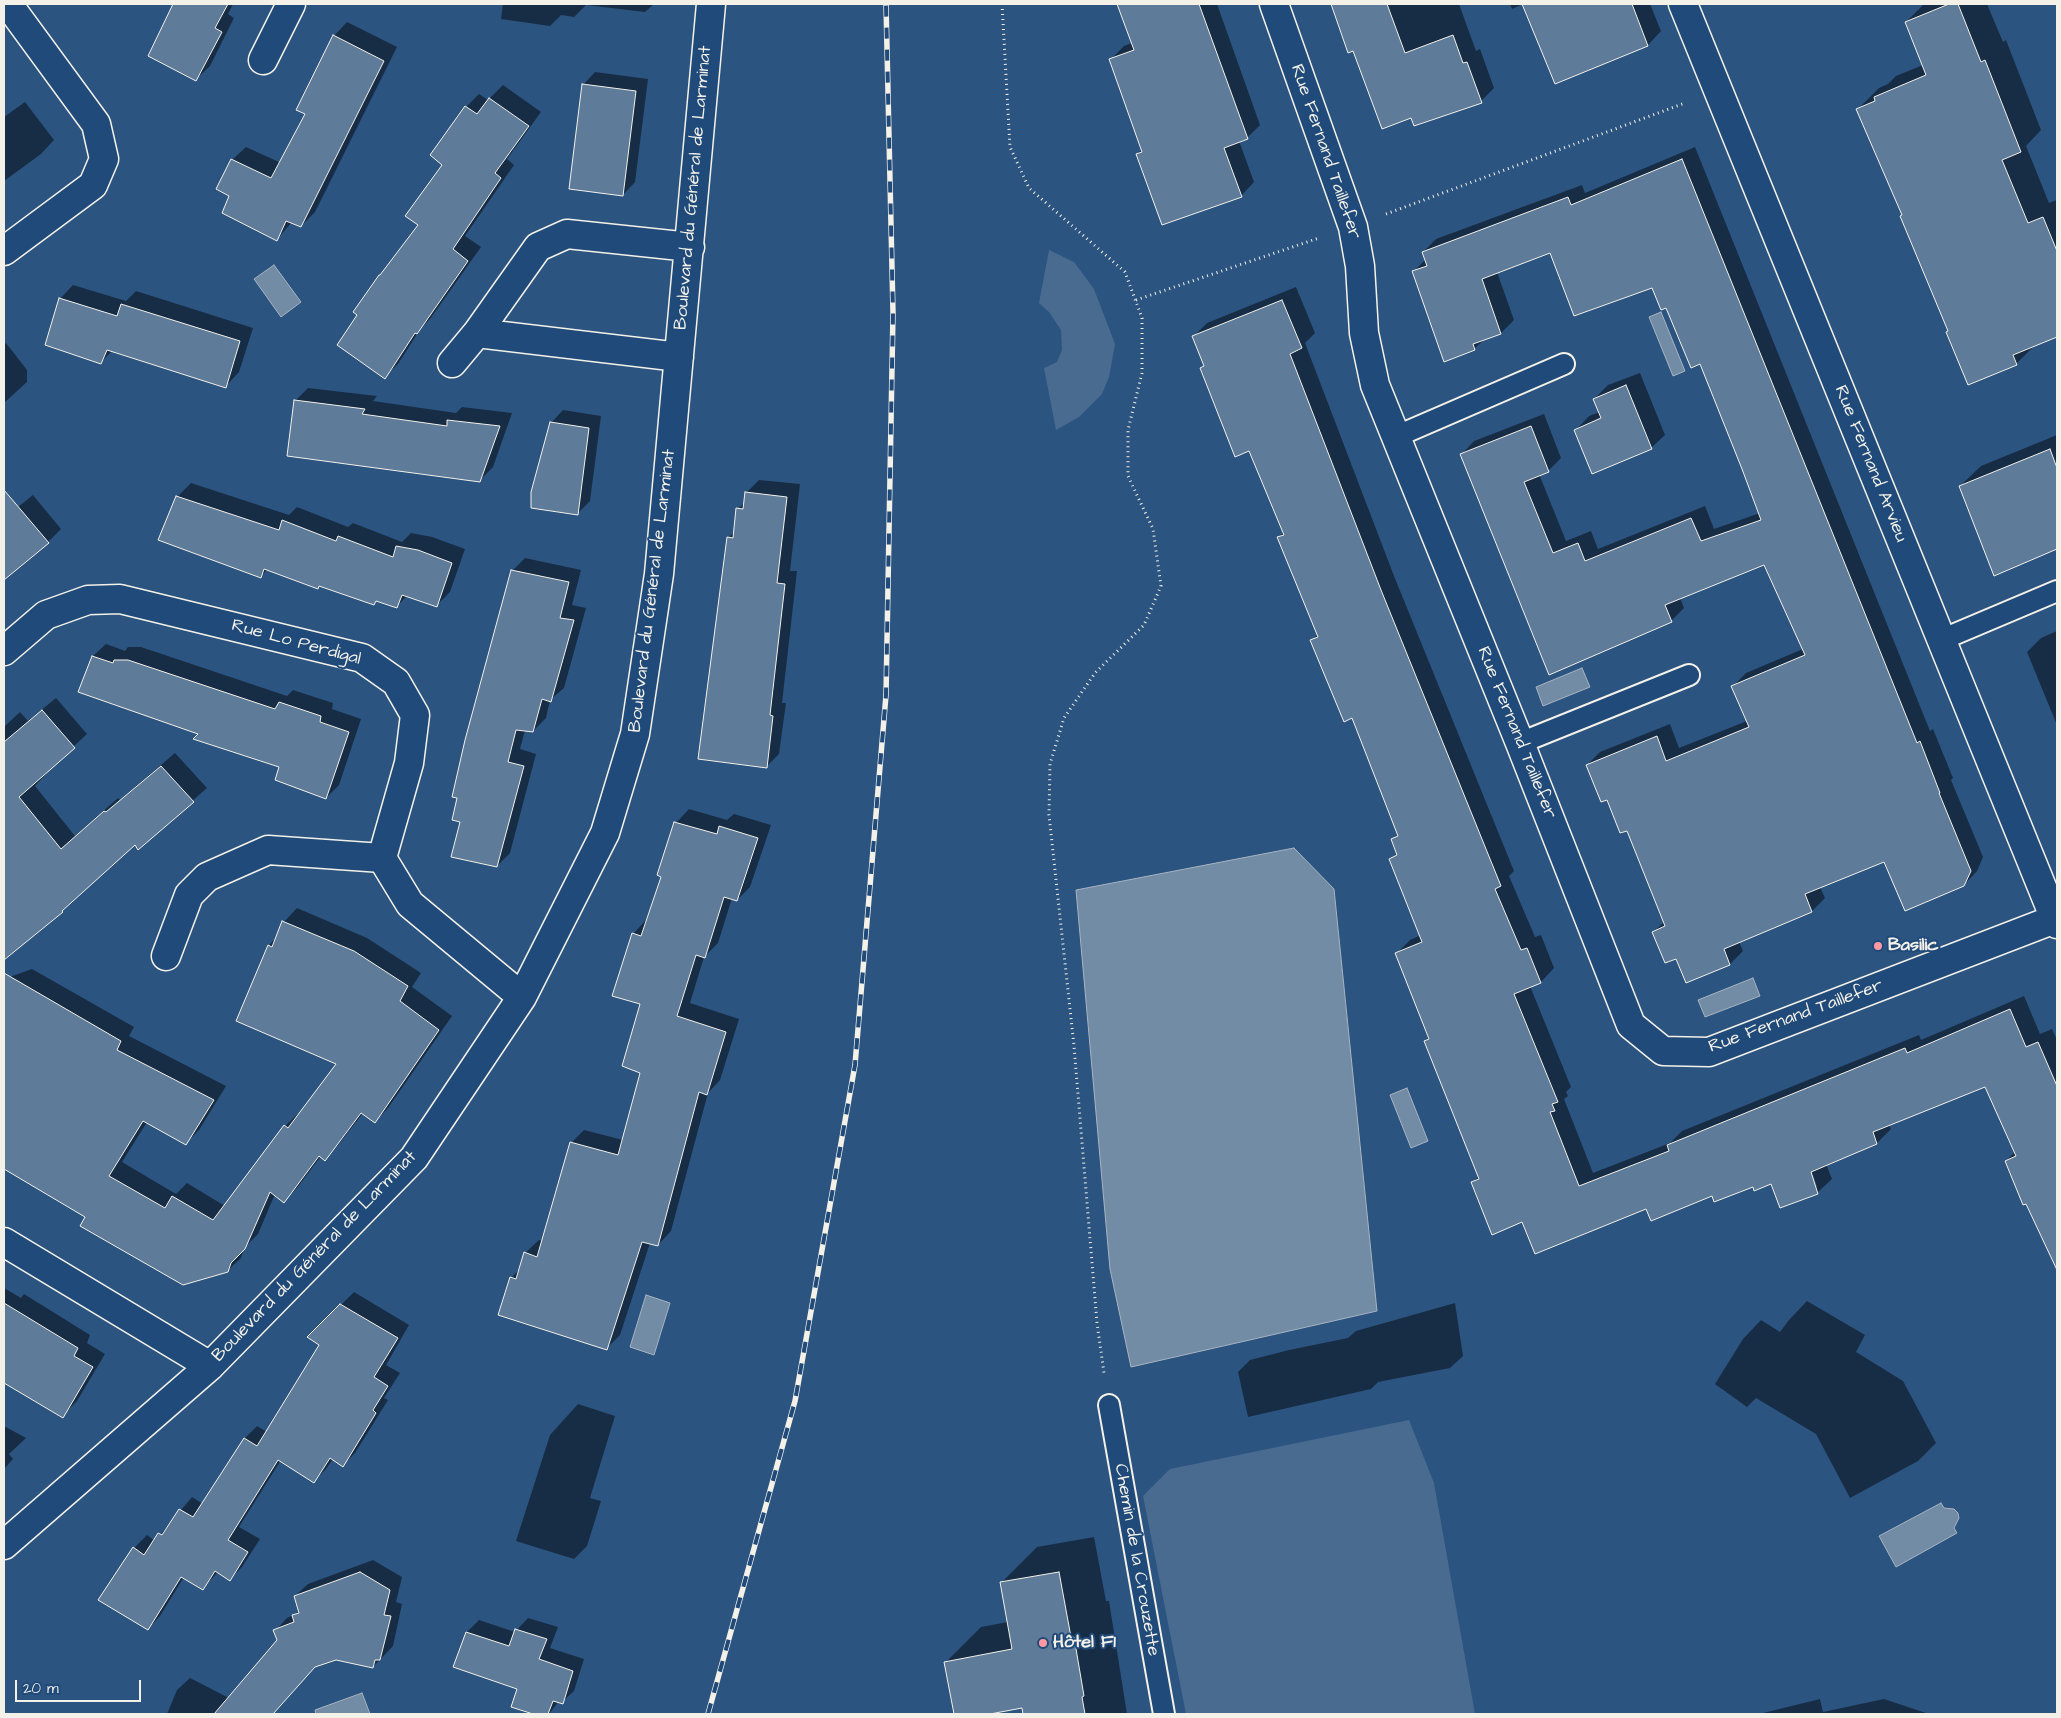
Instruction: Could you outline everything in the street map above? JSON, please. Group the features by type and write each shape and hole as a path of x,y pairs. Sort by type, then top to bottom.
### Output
{"street":[{"path":"4,251 93,185 104,159 96,124 8,4"},
{"path":"263,60 291,4"},
{"name":"Boulevard du Général de Larminat","path":"4,1545 210,1366 414,1158 522,997 605,833 636,734 659,574 711,4"},
{"name":"Rue Fernand Taillefer","path":"1274,4 1353,227 1360,266 1364,334 1375,385 1520,743 1631,1025 1663,1051 1709,1052 2056,922"},
{"name":"Rue Fernand Arvieu","path":"1683,4 2056,922"},
{"path":"452,363 477,333 538,247 567,234 690,247"},
{"path":"477,333 679,357"},
{"name":"Rue Lo Perdigal","path":"4,650 46,615 88,600 120,599 362,658 396,682 415,715 408,763 382,858"},
{"path":"166,956 189,895 207,877 259,853 268,850 382,858 410,904 522,997"},
{"path":"4,1242 210,1366"}],"lane":[{"path":"1395,437 1564,364"},
{"path":"1941,640 2057,591"},
{"path":"1520,743 1689,675"},
{"name":"Chemin de la Crouzette","path":"1109,1405 1164,1714"}],"path":[{"path":"1002,4 1010,147 1029,188 1125,272 1142,318 1142,373 1128,430 1128,476 1154,529 1161,586 1144,625 1094,673 1064,718 1050,764 1049,815 1066,967 1097,1323 1109,1405"},
{"path":"1136,300 1353,227 1718,91"}],"shaded area":[{"path":"1049,250 1074,262 1094,289 1115,344 1109,377 1102,394 1079,417 1056,430 1044,368 1057,362 1062,350 1061,330 1049,312 1039,303"},
{"path":"274,265 301,302 281,317 254,279"},
{"path":"1661,312 1685,371 1673,376 1649,317"},
{"path":"1582,668 1590,687 1543,706 1536,687"},
{"path":"1294,848 1334,889 1377,1311 1131,1367 1110,1269 1076,890"},
{"path":"1753,978 1760,996 1705,1017 1698,1000"},
{"path":"1407,1088 1428,1141 1411,1148 1390,1095"},
{"path":"646,1295 670,1303 654,1355 630,1347"},
{"path":"1409,1420 1434,1483 1475,1714 1186,1714 1143,1496 1170,1469"},
{"path":"1941,1503 1944,1508 1954,1509 1958,1513 1959,1518 1954,1528 1957,1533 1896,1567 1879,1536"},
{"path":"362,1693 370,1714 316,1714 315,1710"}],"building":[{"path":"173,4 228,4 215,28 222,32 196,81 148,56"},
{"path":"1117,4 1199,4 1248,139 1224,148 1242,197 1162,225 1136,154 1142,152 1109,59 1134,50"},
{"path":"1331,4 1387,4 1405,53 1453,35 1463,63 1467,62 1482,103 1414,126 1411,118 1382,129 1353,51 1348,53"},
{"path":"1522,4 1632,4 1648,46 1555,84"},
{"path":"1949,4 1958,4 1981,62 1985,60 2021,152 2002,160 2028,223 2043,217 2057,251 2057,337 2013,355 2017,365 1968,385 1946,332 1948,331 1900,216 1902,215 1856,109 1875,101 1874,97 1926,75 1905,22"},
{"path":"333,35 384,61 301,227 286,221 277,241 222,213 229,196 216,189 231,159 271,178 305,114 296,110"},
{"path":"582,84 636,91 623,196 569,189"},
{"path":"489,98 529,126 495,173 501,178 453,249 468,261 417,334 415,333 385,379 337,345 357,315 353,312 418,225 405,216 442,165 430,155 465,106 477,114"},
{"path":"1682,159 1917,743 1920,741 1971,871 1964,886 1905,911 1884,862 1805,894 1812,912 1724,949 1730,965 1686,983 1676,959 1665,963 1652,932 1665,926 1627,831 1620,833 1607,800 1601,802 1586,765 1657,736 1666,761 1749,727 1731,686 1805,655 1764,565 1665,605 1672,622 1549,675 1460,454 1531,426 1549,472 1524,482 1553,553 1578,543 1585,561 1691,518 1701,541 1761,520 1742,469 1700,364 1691,368 1666,308 1661,310 1652,288 1574,316 1550,253 1482,279 1501,334 1473,344 1475,350 1444,362 1412,271 1427,266 1422,252 1568,197 1571,205"},
{"path":"59,298 117,316 121,304 240,341 226,388 107,350 101,364 45,345"},
{"path":"1282,300 1302,348 1290,354 1381,590 1501,886 1495,889 1521,950 1527,948 1541,983 1514,994 1558,1102 1552,1104 1555,1111 1550,1112 1579,1186 1669,1151 1667,1145 1905,1048 1907,1053 2010,1009 2026,1047 2038,1042 2057,1086 2057,1270 2026,1204 2023,1205 2005,1161 2016,1156 1985,1087 1873,1132 1877,1144 1811,1172 1818,1194 1780,1208 1771,1184 1754,1191 1753,1187 1714,1202 1712,1196 1651,1221 1646,1209 1535,1254 1522,1222 1492,1235 1471,1182 1479,1179 1424,1041 1429,1039 1395,953 1422,942 1389,859 1397,855 1391,839 1398,836 1352,718 1344,722 1310,640 1318,637 1277,537 1284,535 1249,451 1235,457 1200,368 1204,366 1192,336"},
{"path":"1626,385 1652,449 1592,474 1574,430 1601,418 1593,399"},
{"path":"294,400 365,409 362,414 447,426 447,420 500,426 480,482 287,456"},
{"path":"550,422 589,428 578,515 531,508 531,492"},
{"path":"2050,449 2057,468 2057,549 1994,576 1959,486"},
{"path":"4,490 49,543 4,580"},
{"path":"745,492 787,497 777,583 785,584 770,715 773,716 767,768 698,759 727,537 733,538 736,508 743,509"},
{"path":"176,496 279,530 282,520 336,541 338,536 393,557 396,546 418,550 452,563 437,607 402,595 397,608 376,601 374,605 319,586 318,589 264,569 261,578 158,540"},
{"path":"511,570 569,582 560,618 574,620 551,702 542,699 533,732 516,730 508,762 524,766 497,867 451,857 460,822 452,820 457,798 452,797 465,740"},
{"path":"92,656 113,663 114,660 128,660 275,709 279,702 321,716 320,722 349,732 326,799 275,780 279,767 193,739 198,734 78,692"},
{"path":"42,710 75,748 19,797 61,849 104,811 106,812 161,766 194,802 138,850 135,845 63,912 4,960 4,742"},
{"path":"674,822 717,834 719,826 758,838 737,901 724,897 705,958 696,955 677,1016 726,1032 707,1095 699,1092 658,1246 642,1242 607,1350 498,1315 510,1277 516,1279 524,1252 537,1257 570,1142 618,1155 640,1073 622,1066 640,1004 612,996 632,933 641,936 661,877 657,875"},
{"path":"282,921 354,951 408,986 400,1001 439,1030 375,1123 361,1113 325,1161 319,1156 284,1203 270,1192 245,1249 231,1263 228,1272 183,1285 80,1226 85,1217 4,1169 4,973 121,1041 117,1050 214,1100 186,1145 143,1121 109,1176 165,1208 172,1196 213,1220 284,1125 288,1128 336,1064 236,1021 268,945 272,947"},
{"path":"4,1303 78,1348 74,1356 93,1367 63,1418 4,1383"},
{"path":"340,1304 398,1338 374,1377 388,1386 373,1410 376,1413 343,1467 330,1458 314,1483 278,1460 228,1540 248,1552 230,1581 215,1571 203,1590 181,1577 148,1630 98,1600 133,1547 144,1555 158,1533 162,1535 179,1509 193,1517 244,1438 257,1446 319,1345 307,1337"},
{"path":"360,1572 390,1590 384,1615 391,1616 380,1660 375,1660 373,1668 336,1660 315,1667 273,1714 214,1714 277,1640 273,1630 294,1622 292,1615 299,1613 294,1596"},
{"name":"Hôtel F1","path":"1059,1572 1071,1637 1074,1637 1084,1696 1082,1697 1085,1714 1023,1714 1022,1708 990,1714 954,1714 944,1662 1012,1649 1000,1582"},
{"path":"515,1629 547,1639 539,1659 573,1671 563,1704 553,1701 548,1714 533,1714 511,1707 517,1689 453,1667 466,1632 509,1646"}],"railway":[{"path":"708,1714 795,1401 855,1065 886,695 893,313 886,4"}],"place":[{"name":"Basilic","path":"1878,946"},
{"name":"Hôtel F1","path":"1043,1643"}]}
